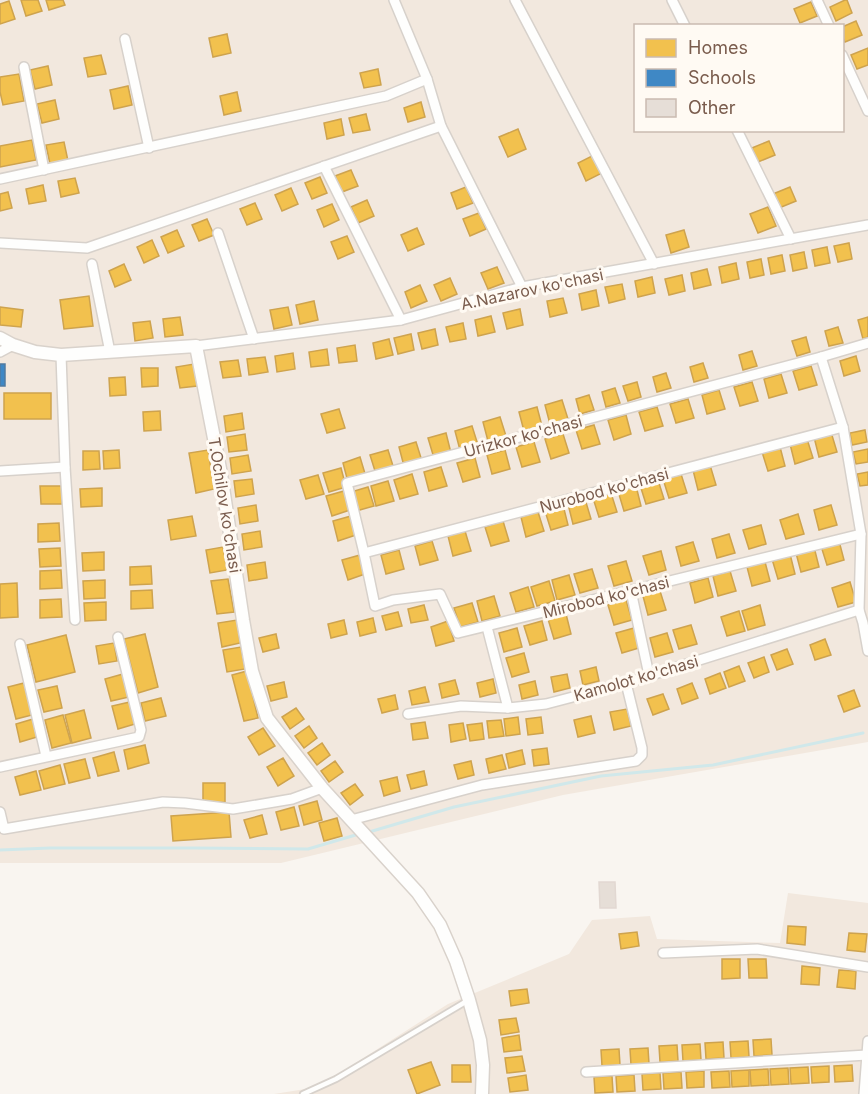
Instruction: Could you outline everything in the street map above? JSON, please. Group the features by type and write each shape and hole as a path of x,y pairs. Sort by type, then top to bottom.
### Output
{"main road":[{"path":"0,338 35,352 61,355 196,346"},
{"name":"T.Ochilov ko'chasi","path":"196,346 221,474 252,671 267,718 322,788 418,893 441,925 456,961 480,1040 483,1065 482,1094"}],"street":[{"path":"394,0 427,79 441,126 522,287"},
{"path":"515,0 654,264"},
{"path":"672,0 684,24"},
{"path":"817,0 828,24"},
{"path":"125,39 149,148"},
{"path":"844,57 868,111"},
{"path":"24,67 44,170"},
{"path":"0,179 386,96 427,79"},
{"path":"0,243 87,248 441,126"},
{"path":"738,132 791,239"},
{"path":"324,166 401,320"},
{"name":"A.Nazarov ko'chasi","path":"196,346 401,320 522,287 868,225"},
{"path":"218,233 254,339"},
{"path":"92,264 110,352"},
{"path":"868,344 821,357 843,427 861,534 859,610 866,623 868,651"},
{"path":"0,352 13,345"},
{"path":"61,355 64,467 75,620"},
{"name":"Urizkor ko'chasi","path":"375,606 347,483 821,357"},
{"name":"Nurobod ko'chasi","path":"364,553 843,427"},
{"path":"0,471 64,467"},
{"name":"Mirobod ko'chasi","path":"375,606 393,600 440,594 458,633 861,534"},
{"path":"631,591 649,675"},
{"name":"Kamolot ko'chasi","path":"408,714 462,706 508,708 546,704 626,683 859,610"},
{"path":"487,627 508,708"},
{"path":"0,767 140,737 141,730 118,637"},
{"path":"20,644 46,756"},
{"path":"355,824 482,785 636,761 642,755 642,748 626,683"},
{"path":"0,812 4,829 163,802 233,809 292,799 322,788"},
{"path":"663,953 757,949 868,967"},
{"path":"864,1094 868,1041"},
{"path":"586,1072 867,1054"}],"lane":[{"path":"303,1094 336,1079 469,1000"}],"shaded area":[{"path":"0,0 868,0 868,742 563,795 281,863 0,863"},
{"path":"788,893 868,903 868,1094 274,1094 318,1087 448,1004 569,954 592,920 650,916 657,939 780,943"}],"building: Homes":[{"path":"21,0 38,0 42,11 26,16"},
{"path":"46,0 63,0 65,5 49,10"},
{"path":"845,0 852,13 836,21 830,7"},
{"path":"9,1 15,19 0,24 0,4"},
{"path":"811,2 817,16 800,23 794,9"},
{"path":"856,21 862,35 845,42 844,26"},
{"path":"227,34 231,53 213,57 209,38"},
{"path":"868,48 868,65 857,69 851,55"},
{"path":"101,55 106,74 88,77 84,58"},
{"path":"48,66 52,85 35,89 30,70"},
{"path":"378,69 381,85 364,88 360,73"},
{"path":"19,74 24,101 3,105 0,77"},
{"path":"128,86 132,105 114,109 110,90"},
{"path":"237,92 241,111 224,115 220,96"},
{"path":"55,100 59,119 42,123 37,104"},
{"path":"421,102 425,117 408,122 404,108"},
{"path":"366,114 370,130 353,133 349,118"},
{"path":"341,119 344,135 327,139 324,123"},
{"path":"518,129 526,149 508,157 499,137"},
{"path":"32,140 36,160 0,167 0,146"},
{"path":"769,141 775,155 758,162 752,148"},
{"path":"64,142 68,161 50,164 46,145"},
{"path":"594,155 602,173 586,181 578,163"},
{"path":"351,170 358,186 342,192 335,176"},
{"path":"320,177 327,193 312,199 305,183"},
{"path":"75,178 79,193 61,197 58,181"},
{"path":"43,185 46,201 29,204 26,189"},
{"path":"466,187 473,203 457,209 451,193"},
{"path":"790,187 796,201 779,208 773,194"},
{"path":"291,188 298,204 282,211 275,195"},
{"path":"8,192 12,208 0,211 0,194"},
{"path":"367,200 374,216 358,223 351,207"},
{"path":"255,203 262,219 247,225 240,209"},
{"path":"332,204 339,220 324,227 317,210"},
{"path":"768,207 776,226 758,233 750,214"},
{"path":"479,213 486,229 470,236 463,219"},
{"path":"207,219 214,235 199,241 192,225"},
{"path":"417,228 424,244 408,251 401,235"},
{"path":"177,230 184,246 168,253 161,237"},
{"path":"684,230 689,247 671,253 666,235"},
{"path":"347,236 354,252 338,259 331,242"},
{"path":"152,240 159,256 144,263 137,247"},
{"path":"849,243 852,259 838,262 834,246"},
{"path":"827,247 830,263 815,266 812,250"},
{"path":"804,252 807,268 793,271 790,255"},
{"path":"782,255 785,271 771,274 768,258"},
{"path":"761,259 764,275 750,278 747,262"},
{"path":"736,263 739,279 722,283 719,267"},
{"path":"124,264 131,280 115,287 109,271"},
{"path":"497,267 504,283 488,289 481,273"},
{"path":"707,269 711,285 694,289 691,273"},
{"path":"682,275 685,291 669,295 665,279"},
{"path":"652,277 655,293 638,297 635,281"},
{"path":"450,278 457,294 441,301 434,285"},
{"path":"622,284 625,299 609,303 605,287"},
{"path":"420,285 427,301 411,308 405,292"},
{"path":"596,290 599,306 582,310 579,294"},
{"path":"89,296 93,326 64,329 60,300"},
{"path":"563,298 567,313 550,317 547,301"},
{"path":"314,301 318,320 300,324 296,305"},
{"path":"0,307 23,310 21,327 0,325"},
{"path":"288,307 292,325 274,329 270,310"},
{"path":"520,309 523,325 507,329 503,313"},
{"path":"491,316 495,332 478,336 475,320"},
{"path":"180,317 183,335 165,337 163,319"},
{"path":"868,317 868,337 863,339 858,320"},
{"path":"150,321 153,338 135,341 133,323"},
{"path":"463,323 466,339 450,342 446,327"},
{"path":"838,327 843,343 829,346 825,331"},
{"path":"435,329 438,345 422,349 418,333"},
{"path":"411,334 414,350 398,354 394,338"},
{"path":"806,337 810,352 797,356 792,341"},
{"path":"389,339 393,355 376,359 373,343"},
{"path":"355,345 357,361 339,363 337,348"},
{"path":"327,349 329,365 311,367 309,352"},
{"path":"752,351 757,366 743,370 739,355"},
{"path":"293,353 295,369 277,372 275,356"},
{"path":"856,356 860,371 844,376 840,361"},
{"path":"265,357 268,372 249,375 247,359"},
{"path":"238,360 241,376 223,378 220,362"},
{"path":"703,363 708,378 694,382 690,367"},
{"path":"194,364 197,386 180,388 176,367"},
{"path":"811,366 817,385 799,390 793,371"},
{"path":"141,368 158,368 158,386 142,387"},
{"path":"666,373 671,388 657,392 653,377"},
{"path":"781,374 787,393 769,398 764,379"},
{"path":"125,377 126,395 110,396 109,378"},
{"path":"637,382 641,397 628,401 623,386"},
{"path":"752,382 758,401 740,406 734,387"},
{"path":"615,388 620,403 606,407 602,392"},
{"path":"719,390 725,409 707,414 702,395"},
{"path":"4,393 51,393 51,419 4,419"},
{"path":"589,395 594,410 580,414 576,399"},
{"path":"688,399 694,418 676,423 670,404"},
{"path":"562,400 568,419 550,424 545,405"},
{"path":"537,407 542,426 524,431 519,412"},
{"path":"657,407 663,426 645,431 639,412"},
{"path":"339,409 345,428 327,433 321,414"},
{"path":"160,411 161,430 144,431 143,412"},
{"path":"242,413 244,429 226,432 224,416"},
{"path":"626,415 631,434 614,440 608,420"},
{"path":"500,417 506,436 488,441 483,422"},
{"path":"594,425 600,444 582,449 576,430"},
{"path":"472,426 478,445 460,450 455,431"},
{"path":"865,430 867,442 852,445 850,433"},
{"path":"831,432 837,452 819,457 814,437"},
{"path":"446,433 451,453 434,458 428,438"},
{"path":"245,434 247,450 229,452 227,437"},
{"path":"563,434 569,453 551,459 545,439"},
{"path":"807,439 813,458 795,464 790,444"},
{"path":"416,442 422,461 404,466 399,447"},
{"path":"534,442 540,462 522,467 516,447"},
{"path":"780,447 785,466 768,471 762,452"},
{"path":"868,449 868,462 856,464 853,452"},
{"path":"119,450 120,468 104,469 103,451"},
{"path":"208,450 214,489 196,493 189,453"},
{"path":"388,450 394,469 376,474 370,455"},
{"path":"505,450 510,469 492,474 487,455"},
{"path":"83,451 99,451 100,469 83,470"},
{"path":"248,455 251,471 232,474 230,458"},
{"path":"360,457 366,477 348,482 343,463"},
{"path":"475,458 480,477 463,482 457,463"},
{"path":"710,465 716,485 698,490 693,470"},
{"path":"441,467 447,486 429,491 424,472"},
{"path":"341,468 346,487 329,492 323,473"},
{"path":"868,472 868,485 860,486 857,474"},
{"path":"412,474 418,494 400,499 394,480"},
{"path":"681,474 687,493 669,498 663,479"},
{"path":"318,475 324,494 306,499 300,480"},
{"path":"252,479 254,494 236,497 234,481"},
{"path":"658,480 664,499 646,504 640,485"},
{"path":"388,481 394,501 376,506 371,486"},
{"path":"40,486 62,486 62,504 41,504"},
{"path":"636,486 641,506 624,511 618,491"},
{"path":"368,487 374,506 356,511 351,492"},
{"path":"102,488 102,506 81,507 80,489"},
{"path":"344,491 350,510 332,516 326,496"},
{"path":"611,493 617,512 599,517 593,498"},
{"path":"585,499 591,519 573,524 568,504"},
{"path":"256,505 258,521 240,524 238,508"},
{"path":"563,505 568,525 551,530 545,511"},
{"path":"831,505 837,525 819,530 814,510"},
{"path":"538,512 544,531 526,537 521,517"},
{"path":"798,514 804,534 786,539 780,520"},
{"path":"192,516 196,536 171,540 168,520"},
{"path":"351,516 356,535 338,541 333,521"},
{"path":"503,521 509,541 491,546 485,527"},
{"path":"59,523 60,541 38,542 38,524"},
{"path":"761,525 766,544 749,549 743,530"},
{"path":"260,531 262,547 244,550 242,534"},
{"path":"465,531 471,551 453,556 448,536"},
{"path":"729,534 735,553 717,558 712,539"},
{"path":"432,541 438,560 420,565 415,546"},
{"path":"839,541 844,560 827,565 821,546"},
{"path":"693,542 699,561 681,566 676,547"},
{"path":"223,547 227,570 210,573 206,550"},
{"path":"814,547 819,567 801,572 796,553"},
{"path":"60,548 61,566 40,567 39,549"},
{"path":"399,550 404,569 386,574 381,555"},
{"path":"661,551 666,570 649,575 643,556"},
{"path":"104,552 104,570 83,571 82,553"},
{"path":"790,554 795,574 778,579 772,559"},
{"path":"360,555 365,574 348,580 342,560"},
{"path":"626,561 632,581 614,586 608,566"},
{"path":"265,562 267,578 249,581 247,565"},
{"path":"765,562 770,581 752,586 747,567"},
{"path":"151,566 152,584 130,585 130,567"},
{"path":"592,569 598,588 580,593 574,574"},
{"path":"61,570 62,588 40,589 40,571"},
{"path":"730,571 736,591 718,596 713,576"},
{"path":"569,575 575,595 557,600 552,580"},
{"path":"708,578 713,597 695,603 690,583"},
{"path":"228,579 234,612 217,614 211,581"},
{"path":"105,580 105,598 84,599 83,581"},
{"path":"549,581 555,601 537,606 531,587"},
{"path":"850,582 856,602 838,607 832,588"},
{"path":"17,583 18,617 0,618 0,584"},
{"path":"528,587 534,607 516,612 510,593"},
{"path":"152,590 153,608 131,609 131,591"},
{"path":"660,591 666,610 648,615 643,596"},
{"path":"494,596 500,616 482,621 477,601"},
{"path":"61,599 62,617 40,618 40,600"},
{"path":"626,600 632,620 614,625 608,605"},
{"path":"106,602 106,620 85,621 84,603"},
{"path":"472,603 478,622 460,627 454,608"},
{"path":"424,605 428,620 411,623 408,609"},
{"path":"760,605 765,625 748,630 742,611"},
{"path":"739,611 745,631 727,636 721,617"},
{"path":"398,612 402,626 386,630 382,616"},
{"path":"566,614 571,634 554,639 548,619"},
{"path":"373,618 376,632 360,636 357,622"},
{"path":"237,620 240,643 222,647 218,623"},
{"path":"344,620 347,634 331,638 328,624"},
{"path":"448,621 454,641 436,646 431,627"},
{"path":"542,621 547,640 530,645 524,626"},
{"path":"691,625 697,644 679,649 673,630"},
{"path":"517,628 522,647 504,652 499,633"},
{"path":"634,628 639,648 622,653 616,633"},
{"path":"667,633 673,652 655,657 650,638"},
{"path":"145,634 158,687 138,693 124,639"},
{"path":"276,634 279,648 263,652 259,638"},
{"path":"66,635 75,672 36,682 27,645"},
{"path":"825,639 831,655 815,660 810,645"},
{"path":"114,643 117,661 99,664 96,646"},
{"path":"241,647 245,669 227,672 223,650"},
{"path":"787,649 793,664 777,670 771,655"},
{"path":"524,653 529,672 512,677 506,658"},
{"path":"764,657 769,672 754,678 748,663"},
{"path":"739,666 745,681 729,687 724,672"},
{"path":"596,667 599,681 583,685 580,671"},
{"path":"247,671 258,718 244,721 232,675"},
{"path":"720,673 726,688 710,694 705,679"},
{"path":"123,674 129,697 111,701 105,679"},
{"path":"567,674 570,688 554,692 551,677"},
{"path":"493,679 496,693 480,697 477,683"},
{"path":"455,680 459,694 442,698 439,684"},
{"path":"535,681 538,695 522,699 519,685"},
{"path":"284,682 287,697 271,701 267,686"},
{"path":"24,683 32,715 16,719 8,687"},
{"path":"692,683 698,698 682,704 677,689"},
{"path":"57,686 62,708 44,712 38,690"},
{"path":"425,687 429,702 412,705 409,691"},
{"path":"854,690 860,706 844,712 838,696"},
{"path":"663,694 669,709 653,715 647,699"},
{"path":"395,695 398,709 382,713 378,699"},
{"path":"161,698 166,716 145,721 141,703"},
{"path":"130,702 135,724 118,729 112,706"},
{"path":"296,708 304,719 290,729 282,717"},
{"path":"627,709 631,726 614,730 610,712"},
{"path":"84,710 91,738 72,743 65,715"},
{"path":"63,715 71,743 52,748 45,720"},
{"path":"591,716 595,733 578,737 574,720"},
{"path":"518,717 520,734 506,736 504,719"},
{"path":"541,717 543,733 528,735 526,719"},
{"path":"33,719 37,737 20,742 16,724"},
{"path":"501,720 504,736 489,738 487,721"},
{"path":"425,722 428,738 413,740 411,724"},
{"path":"463,723 466,739 451,742 449,725"},
{"path":"482,723 484,739 470,741 467,725"},
{"path":"309,726 317,738 304,748 295,736"},
{"path":"263,728 275,746 259,755 248,737"},
{"path":"322,743 330,755 317,765 308,753"},
{"path":"145,745 149,763 128,769 124,750"},
{"path":"547,748 549,764 534,766 532,750"},
{"path":"522,750 525,764 509,768 506,754"},
{"path":"114,752 119,771 98,776 93,758"},
{"path":"502,755 506,769 489,773 486,759"},
{"path":"283,758 294,776 278,786 267,767"},
{"path":"85,759 90,778 69,783 64,764"},
{"path":"335,761 343,772 329,782 321,771"},
{"path":"471,761 474,775 458,779 454,765"},
{"path":"60,765 65,784 44,789 39,771"},
{"path":"36,771 41,790 20,795 15,777"},
{"path":"424,771 427,785 411,789 407,775"},
{"path":"397,777 400,791 384,796 380,781"},
{"path":"203,783 225,783 225,802 203,803"},
{"path":"355,784 363,795 350,805 341,793"},
{"path":"317,801 322,820 304,825 299,806"},
{"path":"294,807 299,826 281,830 276,812"},
{"path":"229,812 231,837 173,841 171,816"},
{"path":"262,815 267,834 250,838 244,820"},
{"path":"337,818 342,836 324,841 319,823"},
{"path":"788,926 806,927 805,945 787,943"},
{"path":"637,932 639,946 621,949 619,934"},
{"path":"849,933 867,934 865,952 847,950"},
{"path":"722,959 740,959 740,978 722,979"},
{"path":"748,959 766,959 767,978 749,978"},
{"path":"802,966 820,968 819,985 801,984"},
{"path":"839,970 856,971 855,989 837,987"},
{"path":"527,989 529,1003 511,1006 509,991"},
{"path":"516,1018 519,1032 501,1035 499,1020"},
{"path":"519,1035 521,1050 504,1052 502,1038"},
{"path":"771,1039 772,1055 754,1056 753,1040"},
{"path":"748,1041 749,1057 731,1058 730,1042"},
{"path":"723,1042 724,1058 706,1059 705,1043"},
{"path":"700,1044 701,1060 683,1061 682,1045"},
{"path":"677,1045 678,1061 660,1062 659,1046"},
{"path":"648,1048 649,1064 631,1065 630,1049"},
{"path":"619,1049 620,1065 602,1066 601,1050"},
{"path":"522,1056 525,1071 507,1073 505,1058"},
{"path":"431,1062 440,1085 417,1094 408,1070"},
{"path":"452,1065 470,1065 471,1082 452,1082"},
{"path":"852,1065 853,1081 835,1082 834,1066"},
{"path":"829,1066 829,1082 812,1083 811,1067"},
{"path":"808,1067 809,1083 791,1084 790,1068"},
{"path":"788,1068 789,1084 771,1085 770,1069"},
{"path":"768,1069 769,1085 751,1086 750,1070"},
{"path":"749,1070 749,1086 732,1087 731,1071"},
{"path":"704,1071 704,1087 687,1088 686,1072"},
{"path":"729,1071 730,1087 712,1088 711,1072"},
{"path":"681,1072 682,1088 664,1089 663,1073"},
{"path":"660,1073 661,1089 643,1090 642,1074"},
{"path":"526,1075 528,1090 510,1092 508,1078"},
{"path":"634,1075 635,1091 617,1092 616,1076"},
{"path":"612,1076 613,1092 595,1093 594,1077"}],"building: Schools":[{"path":"0,364 5,364 5,386 0,386"}],"building: Other":[{"path":"599,882 615,882 616,908 600,908"}],"waterway":[{"path":"369,832 454,807 601,776 713,765 863,733"},
{"path":"0,850 50,848 308,849 359,834"}]}
